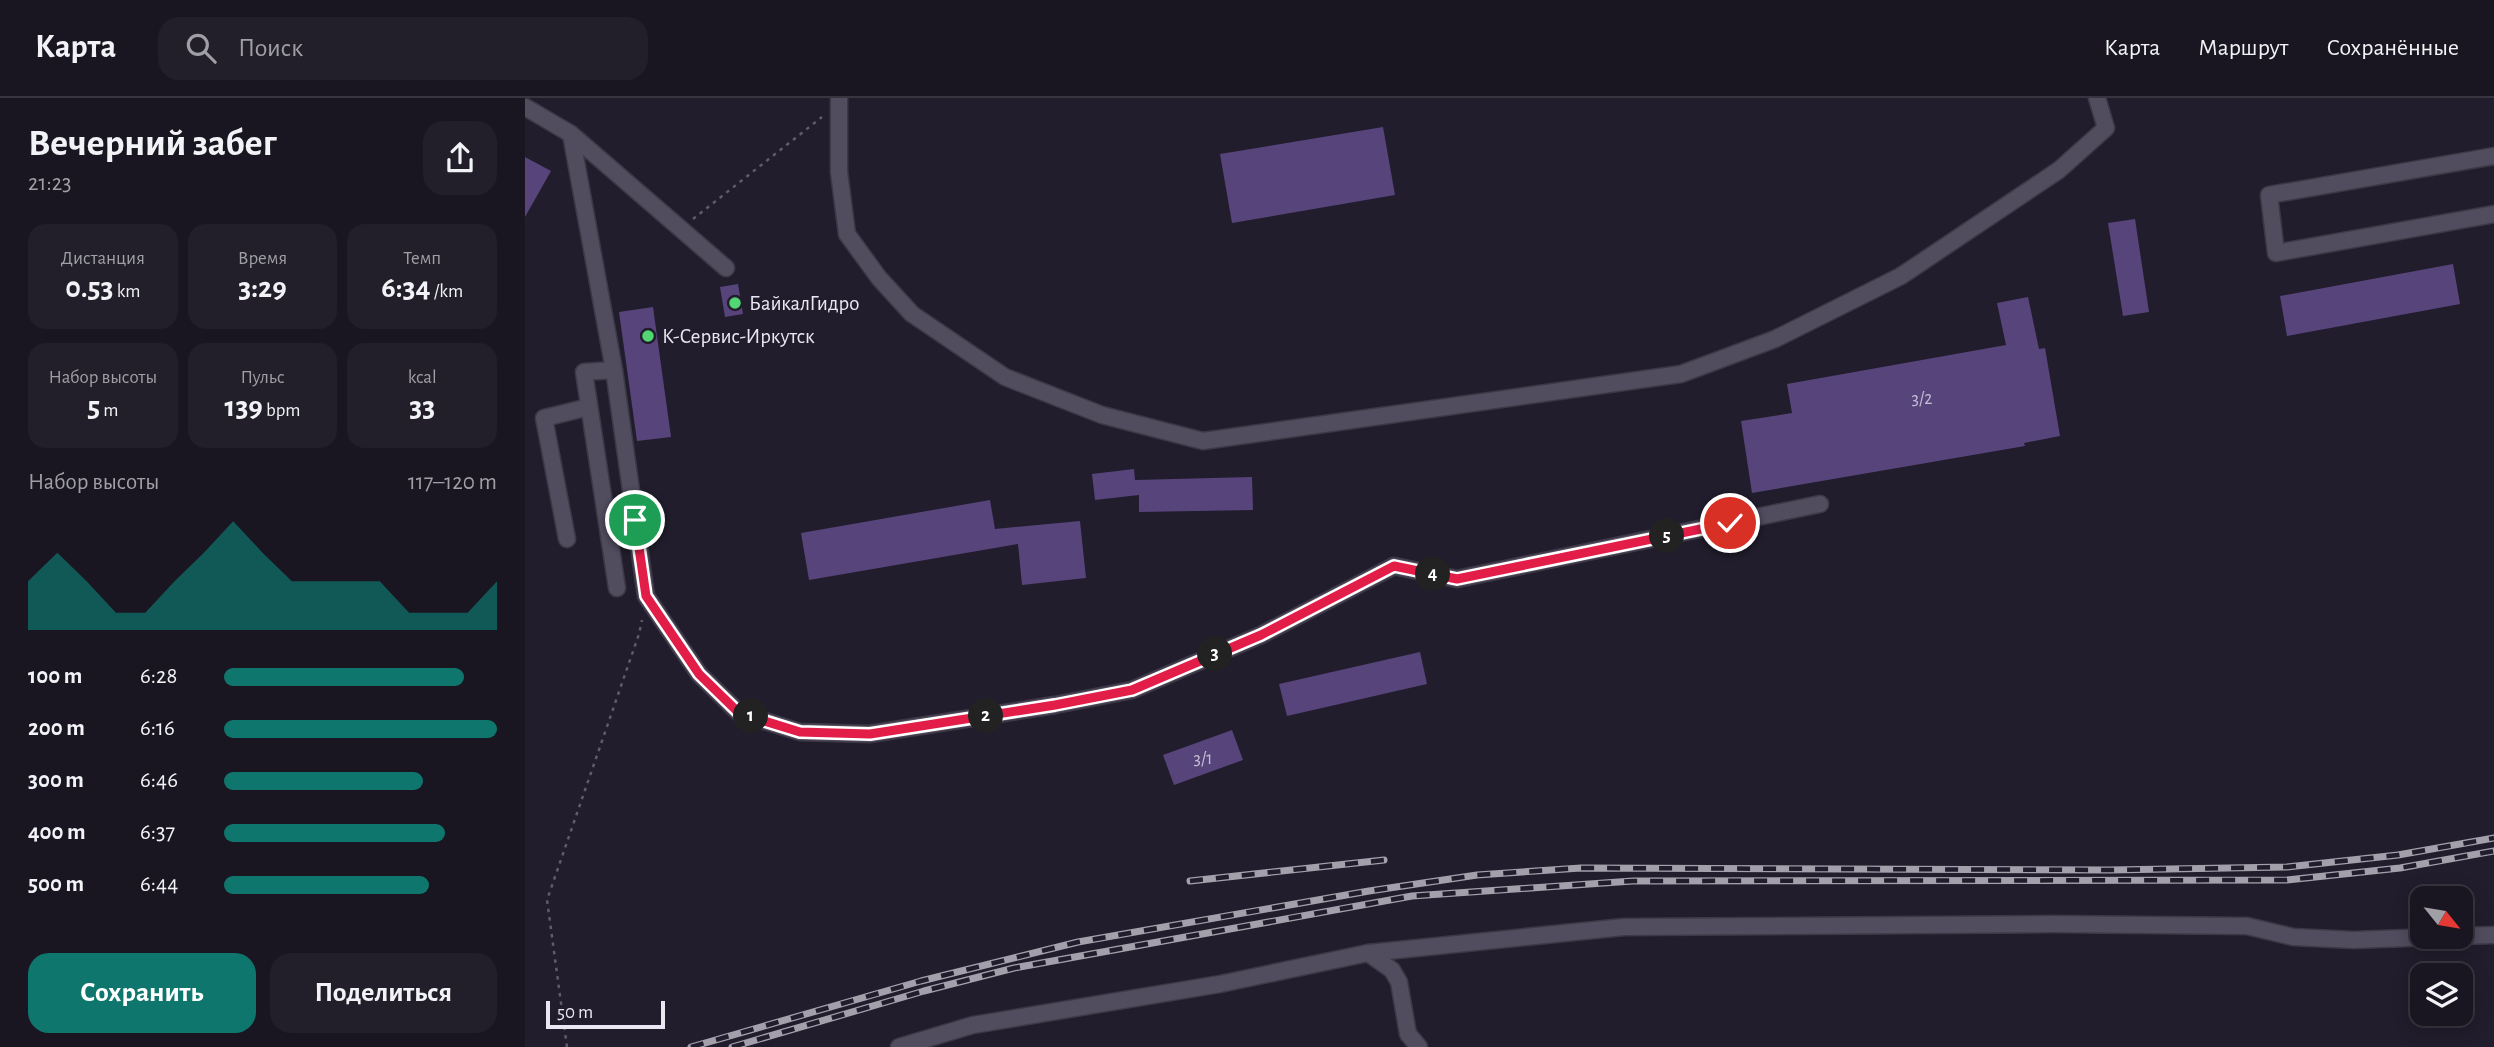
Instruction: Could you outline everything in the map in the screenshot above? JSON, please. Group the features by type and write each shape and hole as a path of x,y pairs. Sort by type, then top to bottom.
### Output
{"lane":[{"path":"839,101 839,172 848,234 879,278 912,314 1005,377 1102,415 1203,441 1681,374 1775,339 1901,275 2059,170 2106,128 2097,98"},
{"path":"525,107 571,134 678,230 726,268"},
{"path":"571,134 614,370 646,596 699,674 739,713 800,732 870,734 1132,690 1261,635 1394,566 1457,579 1820,504"},
{"path":"2494,156 2269,195 2276,253 2494,215"},
{"path":"614,370 583,372 617,588"},
{"path":"567,539 544,418 589,407"},
{"path":"899,1047 973,1025 1220,985 1368,953 1624,927 2052,924 2247,926 2293,937 2354,940 2410,938"},
{"path":"2473,936 2494,935"},
{"path":"1368,953 1379,958 1392,970 1399,982 1408,1034 1419,1047"}],"path":[{"path":"678,230 839,101"},
{"path":"567,1047 547,900 639,634"}],"building":[{"path":"1383,127 1395,195 1232,223 1220,154"},
{"path":"525,157 551,171 525,217"},
{"path":"2135,219 2149,312 2123,316 2108,223"},
{"path":"2453,264 2460,304 2287,336 2280,296"},
{"path":"738,284 743,314 725,317 720,287"},
{"path":"2028,297 2039,349 2045,348 2060,436 2024,443 2025,446 1752,493 1741,421 1792,413 1787,384 2006,345 1997,303"},
{"path":"653,307 671,437 637,441 619,312"},
{"path":"1134,469 1135,480 1252,477 1253,510 1139,512 1139,495 1095,500 1092,474"},
{"path":"990,500 995,529 1080,521 1086,578 1022,585 1018,544 809,580 801,533"},
{"path":"1420,652 1427,684 1287,716 1279,684"},
{"path":"1232,730 1243,760 1174,785 1163,755"}],"railway":[{"path":"691,1047 921,981 1078,942 1369,891 1477,875 1581,868 2110,870 2287,867 2398,855 2494,838"},
{"path":"732,1047 924,991 1014,968 1412,896 1633,881 2287,880 2400,868 2494,851"},
{"path":"1190,881 1384,860"}],"place":[{"name":"БайкалГидро","path":"735,303"},
{"name":"К-Сервис-Иркутск","path":"648,336"}],"route":[{"path":"635,520 646,596 699,674 739,713 800,732 870,734 1132,690 1261,635 1394,566 1457,579 1730,523"}]}
